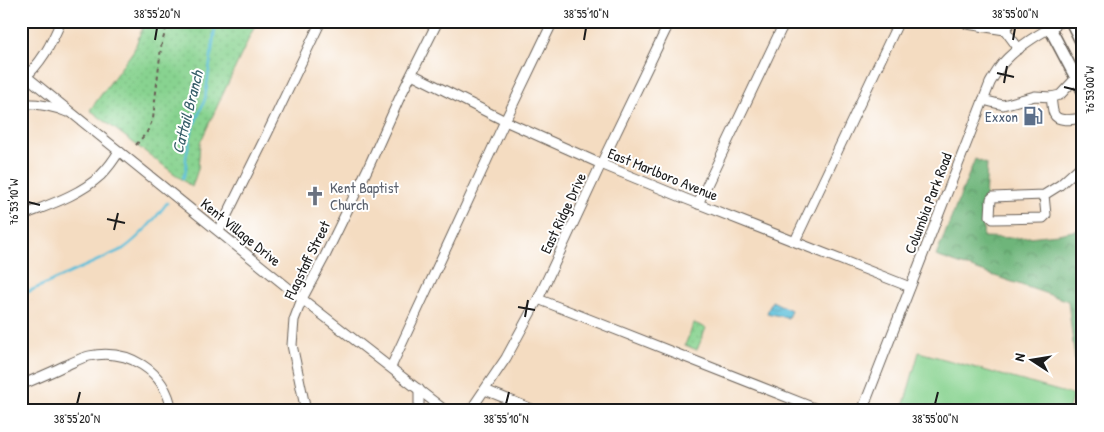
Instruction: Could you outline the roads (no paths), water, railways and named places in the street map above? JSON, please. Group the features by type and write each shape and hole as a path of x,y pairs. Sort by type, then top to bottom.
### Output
{"main road":[{"path":"1071,21 1083,45"},
{"path":"1048,25 1083,91"}],"street":[{"path":"23,76 44,57 61,21"},
{"path":"218,231 321,21"},
{"name":"Flagstaff Street","path":"306,411 292,345 294,320 302,299 372,160 438,21"},
{"path":"390,367 553,21"},
{"name":"East Ridge Drive","path":"470,411 518,338 538,299 670,21"},
{"path":"698,204 784,24 770,21"},
{"path":"795,241 899,21"},
{"path":"965,21 967,24 1004,30"},
{"path":"998,21 1019,49"},
{"path":"1004,30 1012,21"},
{"name":"Columbia Park Road","path":"862,411 990,83 1005,61 1019,49 1048,25 1063,21"},
{"name":"East Marlboro Avenue","path":"412,74 505,121 601,164 910,287"},
{"name":"Kent Village Drive","path":"23,76 79,118 302,299 446,411"},
{"path":"983,100 1003,105 1035,96 1051,97 1060,95 1076,78"},
{"path":"1051,97 1054,115 1058,118 1083,118"},
{"path":"21,104 29,103 57,108 79,118"},
{"path":"21,216 70,196 88,186 102,175 119,151"},
{"path":"1044,195 1046,215 1043,218 993,219 990,216 991,199 993,197 1044,195 1060,185 1083,164"},
{"path":"538,299 822,411"},
{"path":"21,385 88,356 114,355 129,358 150,369 165,389 172,411"},
{"path":"419,389 419,411"},
{"path":"485,390 536,411"}],"water":[{"path":"772,301 791,310 788,318 767,313"}],"waterway":[{"name":"Cattail Branch","path":"183,178 192,130 205,99 216,21"},
{"name":"Cattail Branch","path":"21,295 123,249 147,228 167,203"}],"place":[{"name":"Exxon","path":"1033,116"},
{"name":"Kent Baptist Church","path":"315,196"}]}
